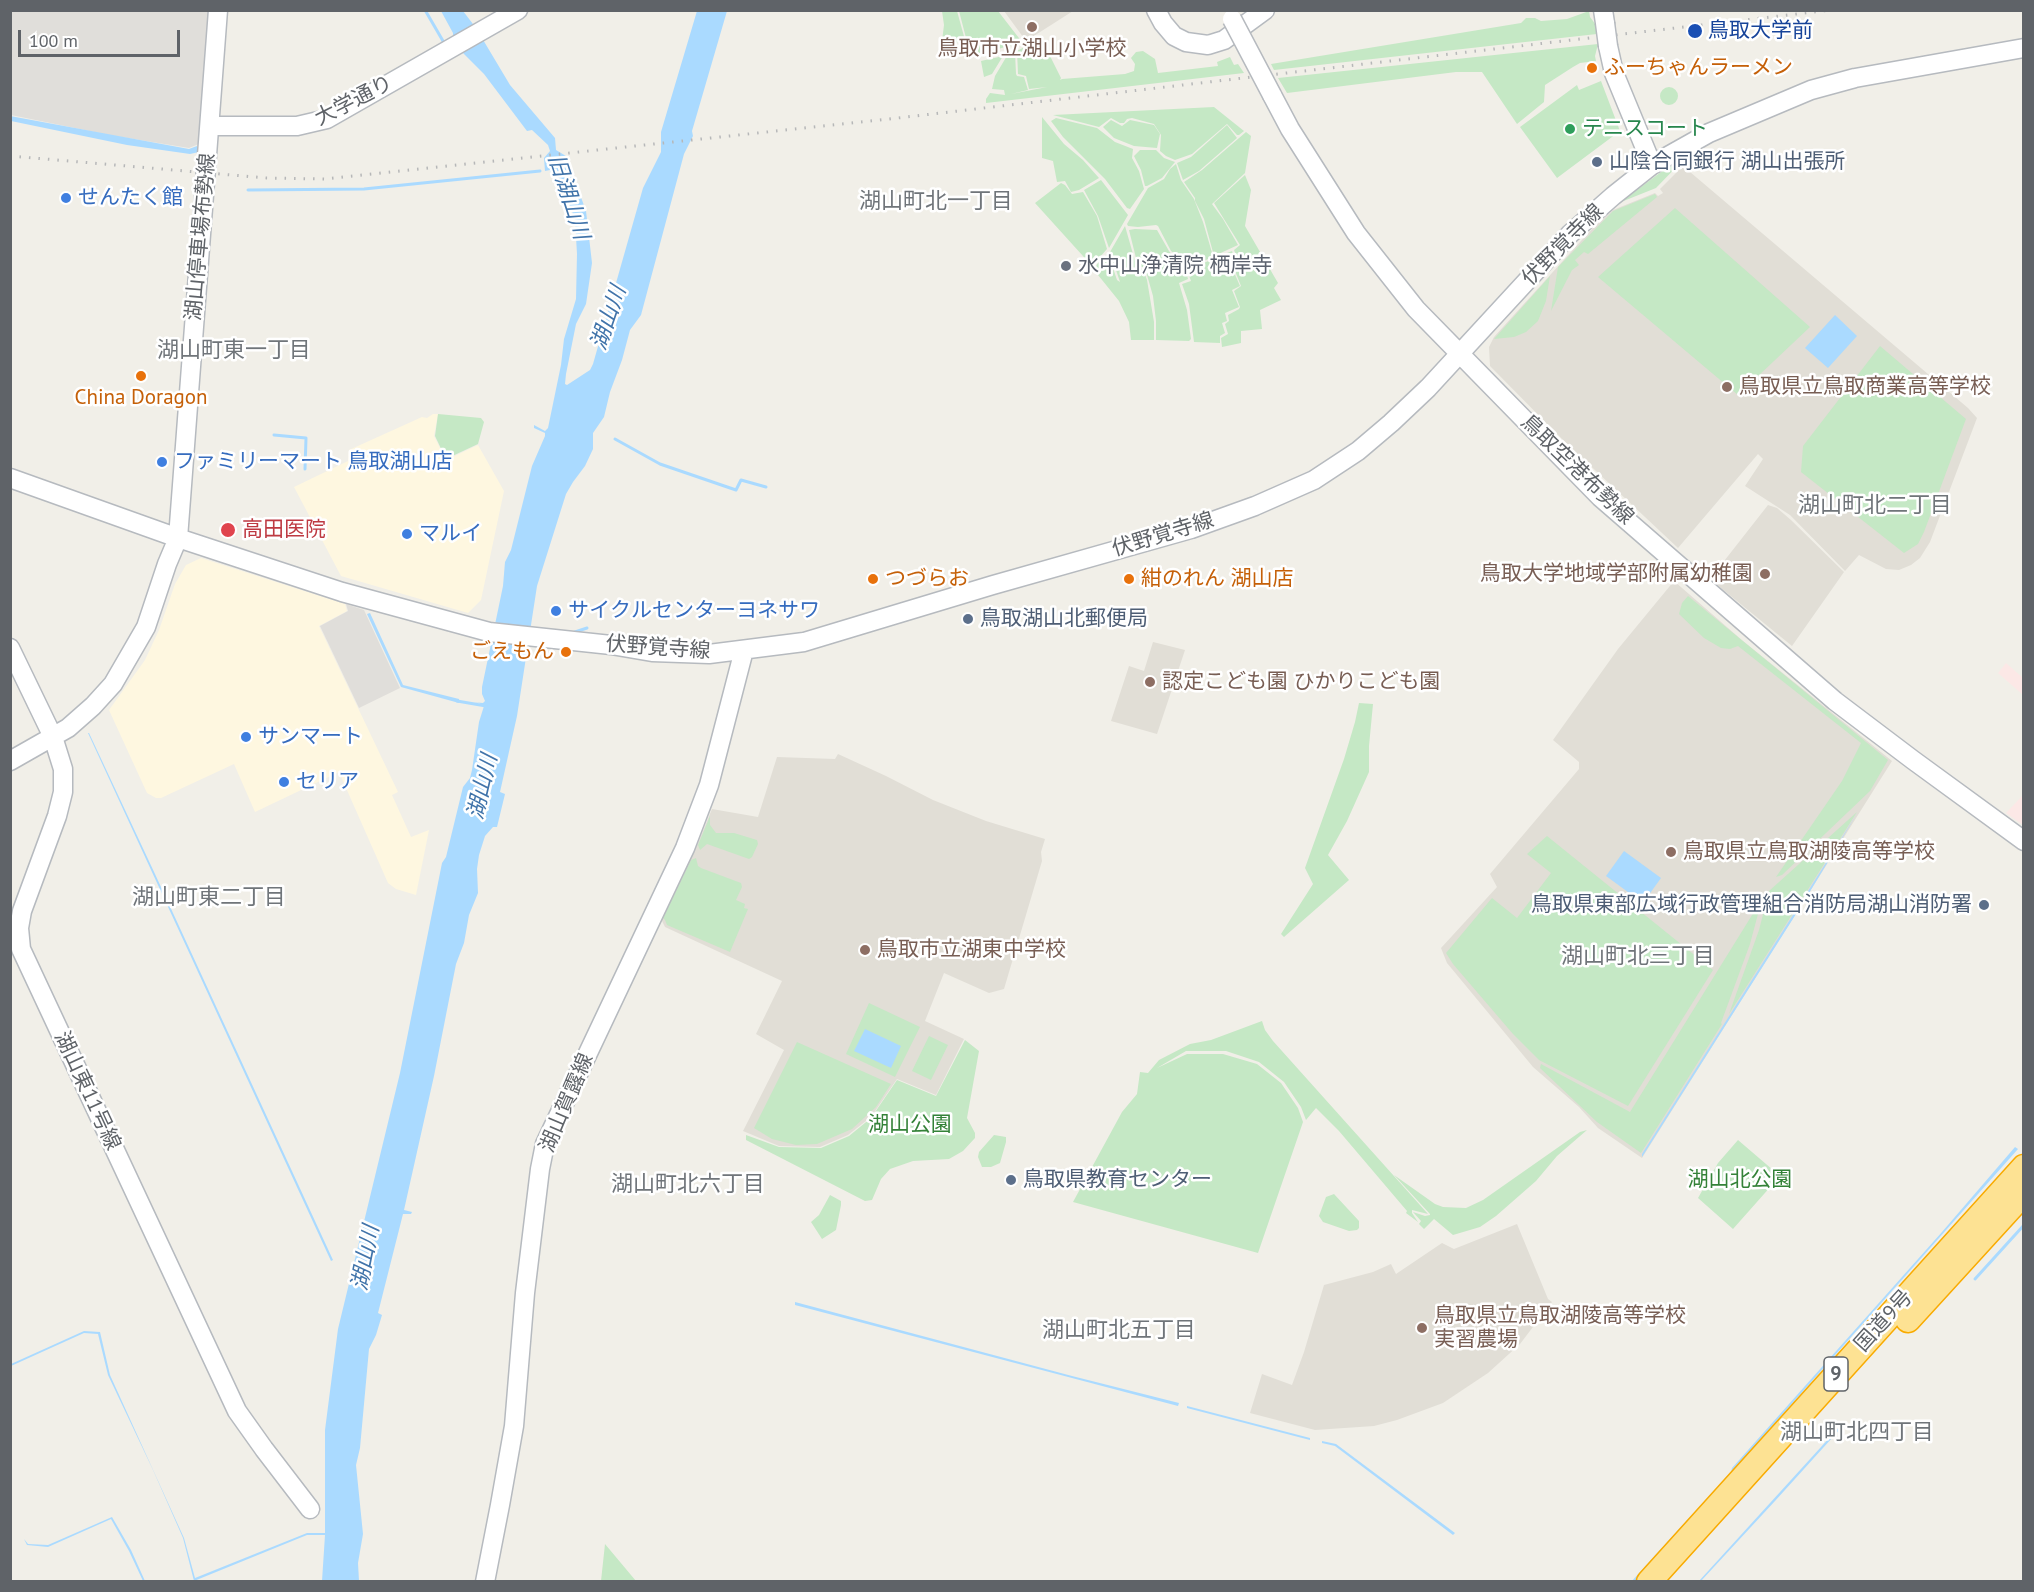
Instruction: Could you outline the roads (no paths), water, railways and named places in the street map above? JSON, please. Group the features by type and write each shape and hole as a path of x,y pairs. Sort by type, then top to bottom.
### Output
{"highway":[{"name":"国道9号","path":"1649,1581 2024,1167"},
{"name":"国道9号","path":"1671,1581 2024,1192"}],"main road":[{"name":"湖山停車場布勢線","path":"10,761 68,728 113,684 132,655 146,627 178,538 218,10"},
{"name":"大学通り","path":"210,126 297,126 320,121 518,10"},
{"path":"1156,10 1174,36 1186,42 1208,45 1224,40 1265,10"},
{"name":"鳥取空港布勢線","path":"1230,15 1290,129 1356,233 1416,309 1600,496 1835,701 2024,841"},
{"path":"1604,17 1614,74 1652,165"},
{"name":"伏野覚寺線","path":"178,538 342,592 489,632 611,645 652,652 709,654 804,642 1191,529 1255,506 1314,480 1358,451 1428,388 1570,234 1652,165 1709,133 1811,90 1855,78 2024,48"},
{"path":"10,478 178,538"},
{"name":"湖山東11号線","path":"10,648 53,737 63,769 63,792 46,851 22,911 19,938 21,949 237,1411 310,1509"},
{"name":"湖山賀露線","path":"485,1581 514,1426 525,1293 545,1144 686,848 709,785 744,650"}],"water":[{"path":"441,11 463,11 476,28 510,85 555,138 556,150 566,156 586,211 592,263 586,304 576,324 566,374 565,384 567,385 590,370 593,364 643,188 661,152 661,132 697,11 727,11 692,131 693,136 684,154 641,315 630,330 604,417 593,433 593,449 585,466 566,494 537,586 517,716 500,792 505,794 497,827 493,827 485,836 479,855 478,893 469,915 464,943 456,964 404,1210 412,1212 403,1214 378,1313 382,1315 369,1349 360,1448 356,1465 363,1534 358,1563 359,1581 322,1581 325,1535 307,1535 194,1581 183,1538 108,1375 98,1334 84,1333 11,1366 11,1364 84,1331 100,1332 110,1375 184,1538 195,1578 307,1533 325,1533 325,1430 338,1329 400,1073 442,863 446,857 463,787 470,778 472,770 479,722 484,706 471,702 483,703 485,701 482,687 503,586 505,562 511,550 532,466 545,436 545,433 534,428 534,425 545,431 548,428 564,339 576,299 575,220 565,194 560,195 550,170 545,171 544,158 550,151 548,145 532,130 527,131 484,74 462,52 453,40 453,33"},
{"path":"10,116 189,149 197,146 199,152 190,154 127,145 11,121"},
{"path":"1835,315 1857,336 1828,368 1805,348"},
{"path":"370,613 403,685 459,699 459,703 401,687 367,614"},
{"path":"88,733 333,1260 331,1261"},
{"path":"1858,812 1803,903 1642,1157 1642,1154"},
{"path":"1624,851 1661,878 1643,903 1606,876"},
{"path":"865,1029 901,1046 891,1068 854,1051"},
{"path":"2015,1147 2018,1149 1734,1469 1734,1473 1635,1581 1631,1582 1731,1472 1732,1468"},
{"path":"795,1302 1179,1403 1178,1406 795,1305"},
{"path":"1187,1406 1310,1438 1310,1440 1187,1408"},
{"path":"1841,1425 1842,1427 1775,1501 1699,1581"},
{"path":"1322,1441 1336,1444 1455,1533 1453,1535 1335,1446 1322,1443"},
{"path":"112,1517 145,1581 111,1519 48,1547 27,1545 24,1539 28,1544 48,1545"}],"waterway":[{"path":"425,10 443,41 443,45"},
{"name":"旧湖山川","path":"248,190 364,189 540,171"},
{"path":"274,435 306,438 305,469"},
{"path":"615,439 660,464 736,490 741,480 766,487"},
{"path":"575,632 587,628"},
{"path":"457,701 486,706"},
{"path":"1975,1279 2024,1225"}],"railway":[{"path":"10,156 267,178 325,179 889,119 1831,10"}],"place":[{"name":"鳥取市立湖山小学校","path":"1032,27"},
{"name":"鳥取大学前","path":"1695,31"},
{"name":"ふーちゃんラーメン","path":"1592,68"},
{"name":"テニスコート","path":"1570,129"},
{"name":"山陰合同銀行 湖山出張所","path":"1597,162"},
{"name":"せんたく館","path":"66,198"},
{"name":"水中山浄清院 栖岸寺","path":"1066,266"},
{"name":"China Doragon","path":"141,376"},
{"name":"鳥取県立鳥取商業高等学校","path":"1727,387"},
{"name":"ファミリーマート 鳥取湖山店","path":"162,462"},
{"name":"高田医院","path":"228,530"},
{"name":"マルイ","path":"407,534"},
{"name":"鳥取大学地域学部附属幼稚園","path":"1765,574"},
{"name":"つづらお","path":"873,579"},
{"name":"紺のれん 湖山店","path":"1129,579"},
{"name":"サイクルセンターヨネサワ","path":"556,611"},
{"name":"鳥取湖山北郵便局","path":"968,619"},
{"name":"ごえもん","path":"566,652"},
{"name":"認定こども園 ひかりこども園","path":"1150,682"},
{"name":"サンマート","path":"246,737"},
{"name":"セリア","path":"284,782"},
{"name":"鳥取県立鳥取湖陵高等学校","path":"1671,852"},
{"name":"鳥取県東部広域行政管理組合消防局湖山消防署","path":"1984,905"},
{"name":"鳥取市立湖東中学校","path":"865,950"},
{"name":"鳥取県教育センター","path":"1011,1180"},
{"name":"鳥取県立鳥取湖陵高等学校 実習農場","path":"1422,1328"}],"district":[{"name":"湖山町北一丁目","path":"936,202"},
{"name":"湖山町東一丁目","path":"234,351"},
{"name":"湖山町北二丁目","path":"1875,506"},
{"name":"湖山町東二丁目","path":"209,898"},
{"name":"湖山町北三丁目","path":"1638,957"},
{"name":"湖山町北六丁目","path":"688,1185"},
{"name":"湖山町北五丁目","path":"1119,1331"},
{"name":"湖山町北四丁目","path":"1857,1433"}],"water label":[{"name":"湖山川","path":"609,318"},
{"name":"湖山川","path":"483,787"},
{"name":"湖山川","path":"366,1258"}],"park label":[{"name":"湖山公園","path":"910,1125"},
{"name":"湖山北公園","path":"1740,1180"}]}
